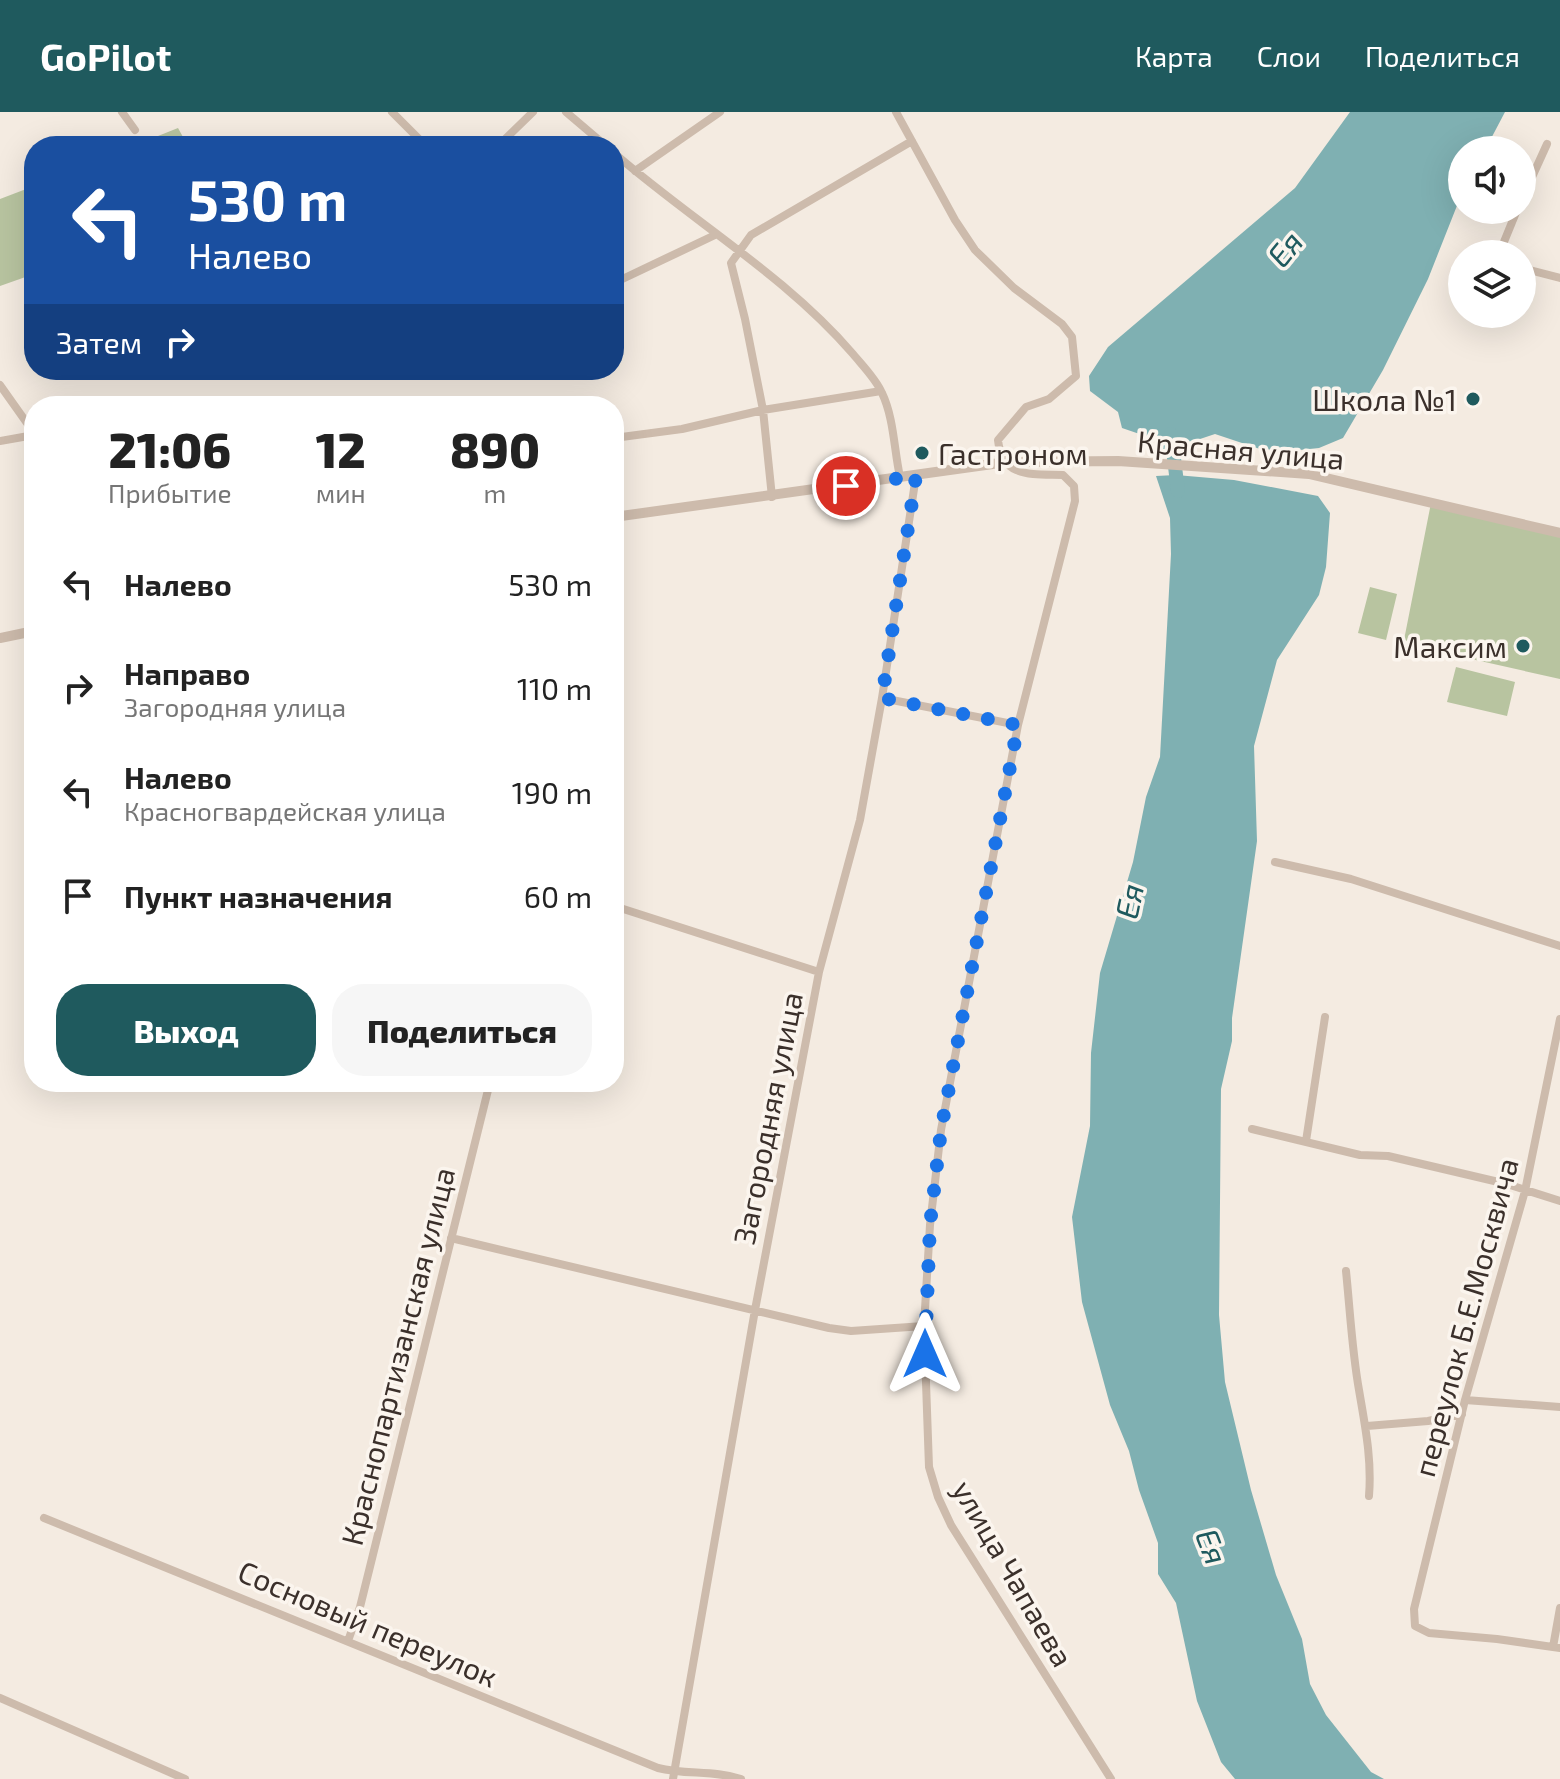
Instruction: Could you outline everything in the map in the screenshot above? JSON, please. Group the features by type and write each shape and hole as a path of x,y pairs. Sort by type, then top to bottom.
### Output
{"street":[{"path":"122,112 135,130"},
{"path":"392,112 416,136"},
{"path":"508,136 533,112"},
{"path":"566,112 594,136"},
{"path":"635,171 720,112"},
{"path":"896,112 975,250 1014,288 1062,324 1072,337 1076,376 1049,399 1026,407 998,440 999,454 1007,462"},
{"path":"772,497 763,410 731,263 751,235 912,141"},
{"path":"1536,168 1547,144"},
{"path":"624,162 715,235 740,251 828,325 881,391 887,407 900,477"},
{"path":"624,278 715,235"},
{"path":"1536,272 1560,278"},
{"path":"0,385 24,420"},
{"path":"624,437 682,429 763,410 881,391"},
{"path":"0,441 24,436"},
{"name":"Красная улица","path":"624,516 1007,462 1118,461 1309,474 1560,533"},
{"name":"улица Чапаева","path":"1007,462 1023,474 1063,475 1074,486 1072,517 1018,725 941,1130 930,1225 924,1326 929,1467 951,1525 1111,1779"},
{"name":"Загородняя улица","path":"674,1776 755,1310 819,972 860,820 916,476"},
{"path":"0,638 24,633"},
{"path":"882,698 1018,725"},
{"path":"1275,862 1351,879 1560,946"},
{"path":"624,909 819,972"},
{"path":"1306,1141 1325,1017"},
{"name":"переулок Б.Е.Москвича","path":"1556,1648 1429,1633 1415,1626 1414,1609 1465,1400 1525,1191 1560,1019"},
{"name":"Краснопартизанская улица","path":"348,1641 360,1607 488,1092"},
{"path":"1252,1129 1360,1155 1388,1156 1560,1201"},
{"path":"451,1238 851,1331 924,1326"},
{"path":"1346,1271 1359,1389 1367,1426 1371,1469 1369,1496"},
{"path":"1465,1400 1560,1407"},
{"path":"1367,1426 1428,1421 1462,1414"},
{"name":"Сосновый переулок","path":"44,1518 674,1776"},
{"path":"1556,1648 1560,1608"},
{"path":"0,1698 185,1779"},
{"path":"674,1776 720,1772 741,1779"}],"green space":[{"path":"178,128 182,136 158,136"},
{"path":"24,190 24,278 0,286 0,199"},
{"path":"1431,503 1560,536 1560,679 1449,654 1404,640"},
{"path":"1370,587 1397,594 1386,640 1358,633"},
{"path":"1456,667 1515,682 1507,716 1447,702"}],"water":[{"path":"1350,112 1505,112 1492,136 1448,136 1450,224 1428,279 1383,370 1343,438 1319,448 1290,451 1260,449 1215,434 1191,442 1184,453 1165,454 1160,441 1122,428 1118,412 1090,391 1089,376 1108,347 1295,188"},
{"path":"1156,476 1234,480 1318,496 1330,513 1326,567 1319,595 1277,660 1254,746 1257,841 1232,1018 1232,1041 1221,1089 1219,1315 1225,1382 1251,1490 1276,1575 1302,1639 1310,1684 1326,1715 1371,1772 1384,1779 1235,1779 1221,1762 1197,1701 1176,1603 1158,1574 1158,1543 1129,1451 1110,1405 1082,1302 1072,1217 1090,1126 1091,1053 1100,973 1133,862 1146,797 1160,757 1171,554 1170,518"}],"waterway":[{"name":"Ея","path":"1171,434 1178,491"}],"place":[{"name":"Школа №1","path":"1473,399"},
{"name":"Гастроном","path":"922,453"},
{"name":"Максим","path":"1523,646"}],"route":[{"path":"846,486 916,476 882,698 1018,725 941,1130 930,1225 925,1354"}]}
